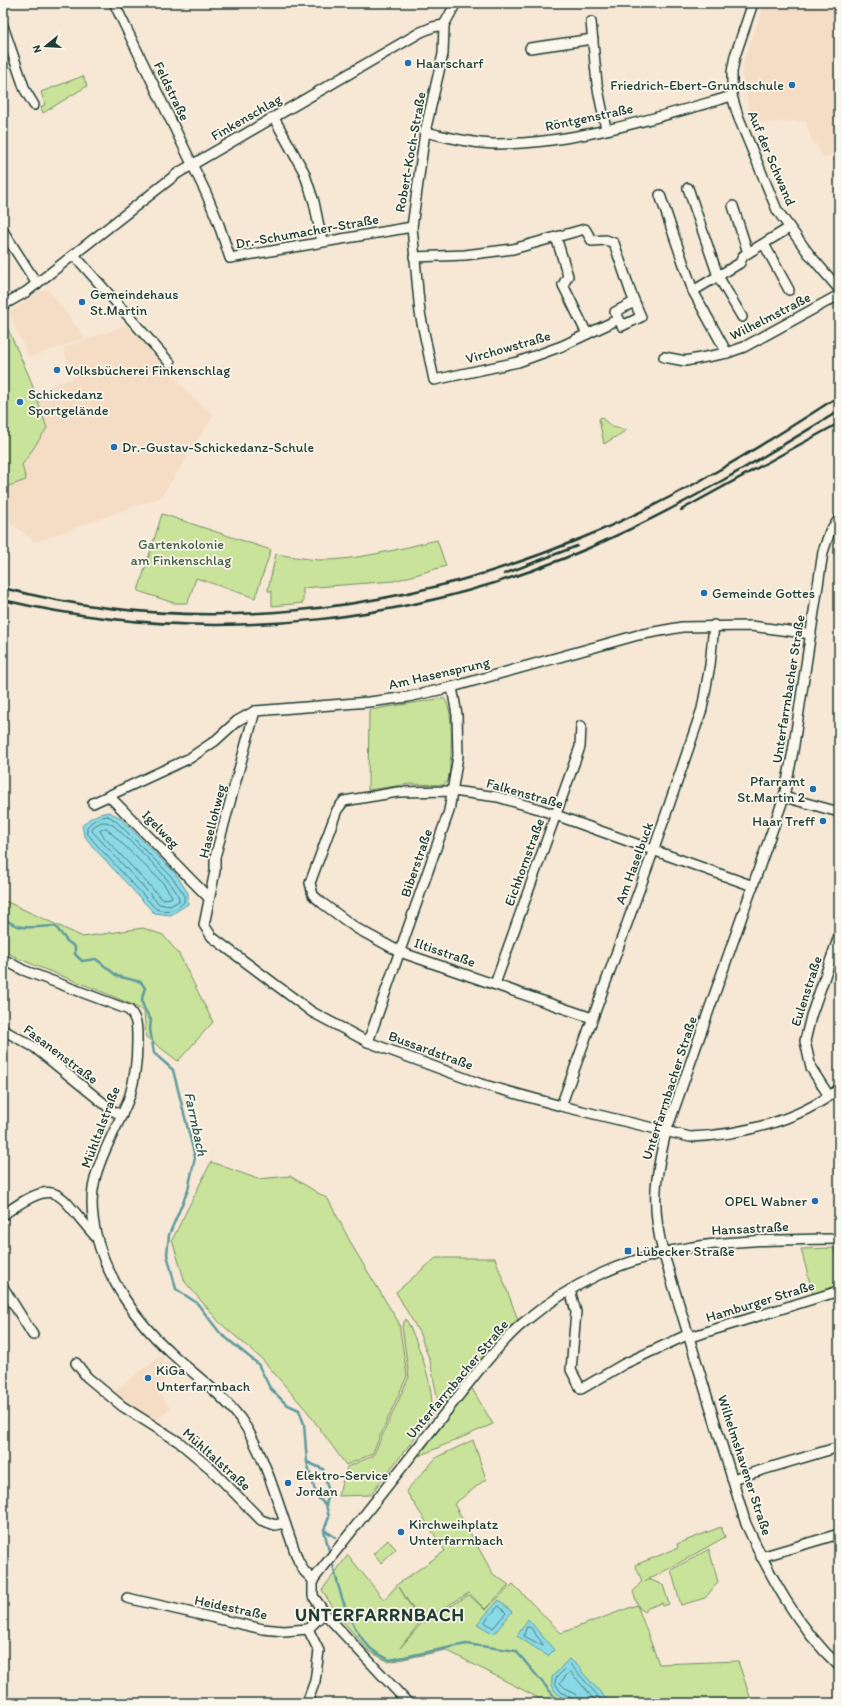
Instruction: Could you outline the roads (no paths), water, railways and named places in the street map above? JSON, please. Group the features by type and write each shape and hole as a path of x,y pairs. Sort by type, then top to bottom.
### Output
{"street":[{"name":"Feldstraße","path":"114,3 215,214 230,258"},
{"name":"Robert-Koch-Straße","path":"434,380 420,314 412,227 425,132 443,54 444,25 456,3"},
{"name":"Auf der Schwand","path":"752,3 735,56 732,72 732,96 738,116 769,193 789,228 839,289"},
{"path":"591,22 597,84 606,129"},
{"name":"Finkenschlag","path":"3,305 36,284 178,173 421,32 433,27 444,25"},
{"path":"3,26 25,90 34,105"},
{"path":"530,48 593,39"},
{"name":"Röntgenstraße","path":"425,132 465,141 496,144 537,142 572,137 606,129 732,96"},
{"path":"274,118 304,172 314,202 322,241"},
{"path":"688,188 718,276 742,317"},
{"path":"660,195 693,291 727,353"},
{"path":"733,206 748,252"},
{"name":"Dr.-Schumacher-Straße","path":"230,258 322,241 412,227"},
{"name":"Auf der Schwand","path":"693,291 740,263 743,256 748,252 789,228"},
{"path":"414,257 486,253 514,249 585,229 592,241 606,240 614,243 634,302 641,317 622,326 615,312 634,302"},
{"path":"3,231 36,284"},
{"path":"556,237 568,276 563,285 587,334"},
{"path":"764,244 789,290"},
{"path":"74,255 170,363"},
{"name":"Wilhelmstraße","path":"664,357 685,361 727,353 744,347 839,295"},
{"name":"Virchowstraße","path":"434,380 518,362 562,346 619,319"},
{"name":"Unterfarrnbacher Straße","path":"313,1580 508,1337 522,1324 570,1290 622,1264 663,1252 656,1227 655,1202 657,1169 666,1132 784,797 793,752 823,552 830,531 839,519"},
{"name":"Am Hasensprung","path":"93,803 190,758 237,722 255,711 369,702 408,697 452,687 638,635 682,627 714,625 751,626 811,634"},
{"name":"Am Haselbuck","path":"561,1106 654,849 702,709 710,665 714,625"},
{"name":"Biberstraße","path":"368,1042 449,811 458,756 457,715 452,687"},
{"name":"Hasellohweg","path":"212,937 204,925 215,871 215,857 255,711"},
{"name":"Eichhornstraße","path":"495,984 580,747 580,726"},
{"name":"Falkenstraße","path":"310,883 337,810 344,801 398,792 453,791 498,797 654,849 753,886"},
{"name":"Igelweg","path":"109,796 210,898"},
{"path":"784,797 839,812"},
{"name":"Iltisstraße","path":"310,883 313,895 322,903 356,928 400,952 592,1018"},
{"name":"Eulenstraße","path":"829,1096 811,1068 804,1041 811,1016 839,936"},
{"name":"Bussardstraße","path":"212,937 312,1012 368,1042 481,1084 561,1106 666,1132 690,1137 738,1132 791,1115 829,1096 839,1088"},
{"name":"Mühltalstraße","path":"3,959 36,975 129,1010 133,1014 138,1027 134,1077 130,1095 104,1154 93,1189 93,1211 97,1238 110,1271 137,1315 170,1352 221,1397 246,1427 257,1448 298,1560 304,1571 313,1580"},
{"name":"Fasanenstraße","path":"3,1030 34,1047 113,1111 122,1115"},
{"path":"3,1215 34,1195 49,1192 57,1194 67,1202 97,1238"},
{"name":"Hansastraße","path":"663,1252 731,1242 839,1239"},
{"name":"Wilhelmshavener Straße","path":"663,1252 690,1336 746,1524 761,1557 787,1604 823,1652 839,1666"},
{"path":"3,1287 33,1335"},
{"name":"Hamburger Straße","path":"570,1290 576,1312 571,1370 581,1389 624,1364 690,1336 839,1291"},
{"name":"Mühltalstraße","path":"76,1363 87,1377 122,1406 179,1442 210,1468 262,1520 275,1525 284,1522"},
{"path":"732,1479 839,1447"},
{"path":"761,1557 839,1534"},
{"path":"313,1580 313,1596 324,1612 408,1703"},
{"name":"Heidestraße","path":"127,1598 263,1629 284,1631 308,1629"},
{"path":"307,1703 315,1681 319,1651 308,1629 324,1612"}],"water":[{"path":"109,812 119,817 175,873 188,893 188,904 171,915 154,913 93,847 84,835 82,826 87,820 94,816"},
{"path":"499,1600 512,1612 494,1634 477,1624"},
{"path":"528,1619 554,1650 548,1656 517,1636"},
{"path":"569,1659 581,1668 582,1672 610,1703 572,1701 557,1693 553,1686 552,1677"}],"waterway":[{"name":"Farrnbach","path":"3,916 14,925 20,927 55,926 67,941 75,947 75,954 82,961 96,959 117,976 141,982 145,988 142,1001 151,1020 150,1029 154,1053 173,1070 195,1157 188,1190 169,1235 167,1254 176,1289 197,1303 220,1333 258,1364 270,1388 286,1404 299,1410 304,1424 307,1462 311,1477 317,1497 326,1505 329,1517 324,1530 330,1555"},
{"name":"Farrnbach","path":"307,1462 323,1469 329,1493 326,1505"},
{"path":"324,1530 335,1537"},
{"name":"Farrnbach","path":"332,1561 341,1596 350,1619 363,1640 375,1652 390,1660 466,1644 516,1651 560,1703"}],"railway":[{"path":"3,588 76,603 149,612 223,614 297,610 370,600 442,585 513,564 582,538 649,508 714,473 839,396"},
{"path":"3,600 81,615 160,623 240,625 318,619 397,608 474,589 549,564 622,533 705,490 839,411"},
{"path":"681,510 839,423"},
{"path":"504,574 577,546"}],"place":[{"name":"Haarscharf","path":"408,63"},
{"name":"Friedrich-Ebert-Grundschule","path":"792,85"},
{"name":"Gemeindehaus St.Martin","path":"82,302"},
{"name":"Volksbücherei Finkenschlag","path":"57,370"},
{"name":"Schickedanz Sportgelände","path":"20,402"},
{"name":"Dr.-Gustav-Schickedanz-Schule","path":"114,447"},
{"name":"Gemeinde Gottes","path":"704,593"},
{"name":"Pfarramt St.Martin 2","path":"813,789"},
{"name":"Haar Treff","path":"823,821"},
{"name":"OPEL Wabner","path":"815,1201"},
{"name":"Lübecker Straße","path":"628,1251"},
{"name":"KiGa Unterfarrnbach","path":"148,1378"},
{"name":"Elektro-Service Jordan","path":"288,1483"},
{"name":"Kirchweihplatz Unterfarrnbach","path":"401,1532"}],"district":[{"name":"UNTERFARRNBACH","path":"380,1615"}],"park label":[{"name":"Gartenkolonie am Finkenschlag","path":"181,552"}]}
